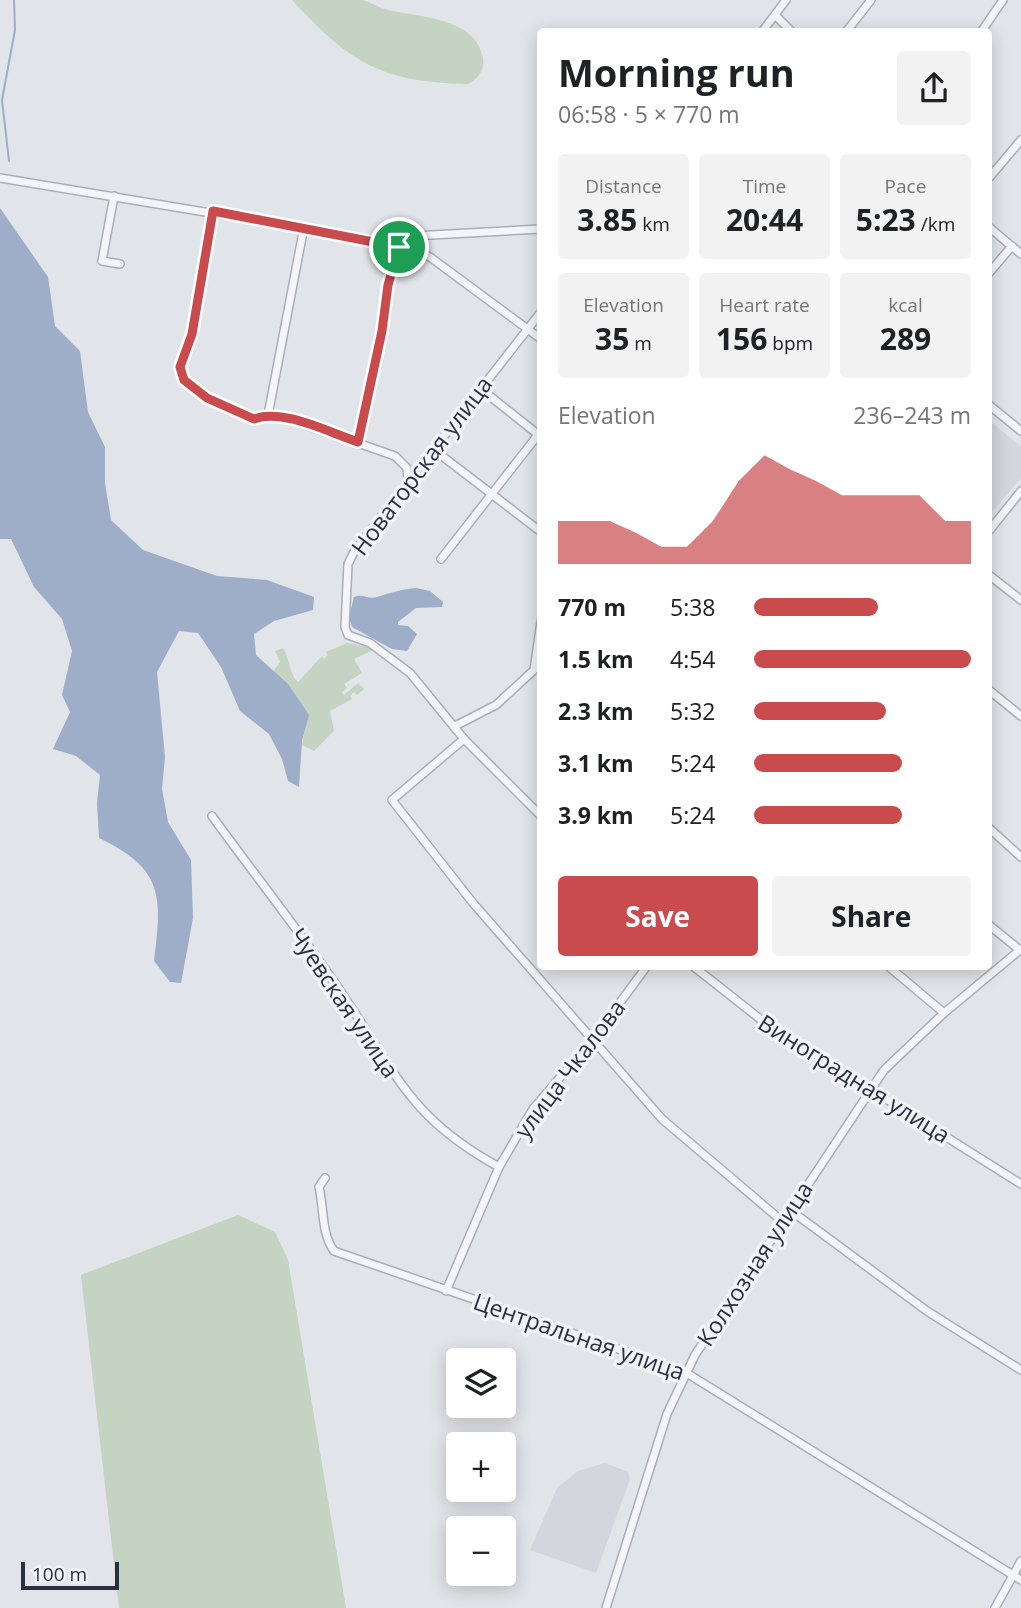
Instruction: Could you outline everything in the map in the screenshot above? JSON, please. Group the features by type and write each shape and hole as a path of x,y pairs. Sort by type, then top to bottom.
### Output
{"street":[{"path":"765,28 786,0"},
{"path":"849,28 871,0"},
{"path":"984,28 1003,0"},
{"path":"775,15 788,28"},
{"path":"992,174 1021,140"},
{"path":"0,178 213,211 389,243 430,257 537,336"},
{"path":"114,196 102,261 120,264"},
{"path":"213,211 192,334 180,367 184,380 207,398 254,419 268,415 294,418 303,424 395,456 407,468 408,480"},
{"path":"268,415 303,227"},
{"path":"389,243 413,236 537,229"},
{"path":"992,229 1021,254"},
{"path":"992,269 1012,246"},
{"path":"358,442 382,331 388,285 399,247"},
{"name":"Новаторская улица","path":"455,726 398,663 370,643 348,635 345,628 348,564 408,480 537,318"},
{"path":"481,388 537,432"},
{"path":"992,407 1021,431"},
{"path":"441,559 537,438"},
{"path":"433,449 537,529"},
{"path":"992,527 1021,491"},
{"path":"992,577 1021,600"},
{"path":"537,672 496,705 455,726 464,739 537,812"},
{"path":"992,692 1021,716"},
{"path":"464,739 391,800 473,903 681,1138 782,1221"},
{"name":"Чуевская улица","path":"212,816 347,1001 390,1072 410,1098 430,1121 464,1148 499,1167"},
{"path":"992,831 1021,857"},
{"path":"992,927 1021,950"},
{"name":"Колхозная улица","path":"606,1608 667,1414 685,1372 869,1088 895,1057 1021,950"},
{"name":"улица Чкалова","path":"446,1291 499,1167 533,1109 593,1039 645,970"},
{"name":"Виноградная улица","path":"698,970 764,1022 1021,1184"},
{"path":"893,970 944,1013"},
{"name":"Центральная улица","path":"325,1178 319,1187 324,1204 324,1226 334,1251 685,1372 1017,1578"},
{"path":"790,1210 927,1311 1021,1370"},
{"path":"995,1608 1017,1578 1021,1561"}],"shaded area":[{"path":"992,423 1021,447 1021,478 992,512"},
{"path":"605,1463 628,1472 630,1479 596,1573 530,1550 557,1488 578,1471"}],"green space":[{"path":"292,0 362,0 388,10 444,21 469,34 478,44 483,58 482,70 478,77 468,84 412,79 389,73 350,54"},
{"path":"347,643 375,649 354,659 362,673 344,684 347,688 342,692 344,695 358,683 364,689 357,695 354,692 350,696 352,699 330,711 334,731 314,751 302,745 308,715 273,671 280,662 275,651 283,648 298,682 322,656 324,659 328,655 326,652"},
{"path":"238,1215 275,1232 288,1260 346,1608 119,1608 81,1275"}],"water":[{"path":"0,208 48,277 55,326 80,351 88,412 105,447 105,483 111,520 143,550 217,576 267,580 314,597 313,610 274,621 254,634 256,655 288,684 309,715 302,741 299,787 288,781 282,759 269,734 240,711 221,667 198,633 179,631 157,672 165,757 162,789 168,822 191,860 193,918 181,983 170,982 154,961 157,902 147,873 136,861 99,838 97,803 100,775 76,756 53,749 70,712 62,695 72,651 62,619 34,587 11,539 0,539"},
{"path":"416,588 430,591 443,602 442,607 416,608 398,622 398,625 408,626 417,634 407,651 392,649 352,627 349,617 354,597 374,598"}],"waterway":[{"path":"9,161 2,100 15,30 14,0"}],"route":[{"path":"213,211 385,242 399,247 388,285 382,331 358,442 303,424 294,418 265,415 254,419 207,398 184,380 180,367 192,334 213,211"}]}
